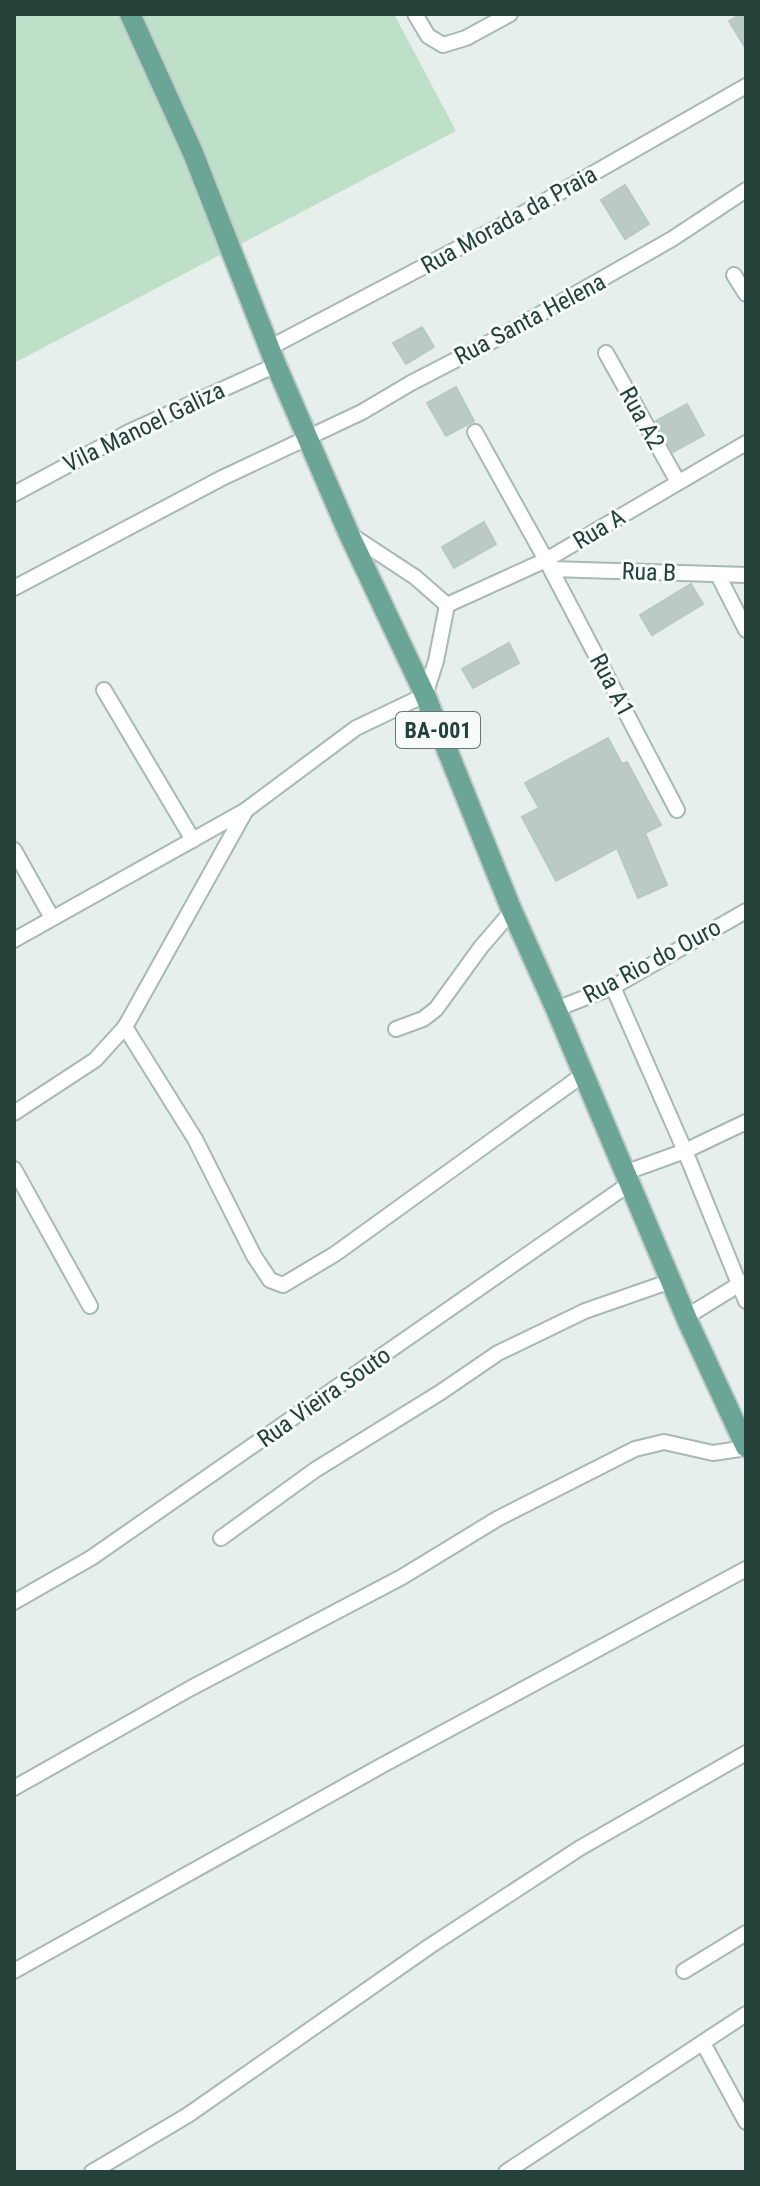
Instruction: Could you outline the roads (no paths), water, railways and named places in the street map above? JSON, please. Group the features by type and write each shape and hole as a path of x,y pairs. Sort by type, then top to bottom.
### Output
{"main road":[{"name":"BA-001","path":"135,18 193,153 272,356 349,534 425,695 512,911 686,1317 746,1447"}],"street":[{"path":"415,14 428,36 438,44 452,43 510,14"},
{"name":"Rua Morada da Praia","path":"272,356 746,86"},
{"name":"Rua Santa Helena","path":"14,588 222,478 362,412 562,303 672,239 746,190"},
{"path":"734,275 746,294"},
{"name":"Rua A2","path":"606,353 678,482"},
{"name":"Vila Manoel Galiza","path":"14,494 272,356"},
{"name":"Rua A1","path":"475,432 549,565 677,810"},
{"name":"Rua A","path":"447,605 549,565 678,482 746,443"},
{"path":"14,940 246,810 356,728 425,695 436,661 447,605 415,577 349,534"},
{"name":"Rua B","path":"549,565 746,575"},
{"path":"718,575 746,630"},
{"path":"104,690 193,840"},
{"path":"14,1113 95,1060 125,1027 246,810"},
{"path":"14,850 52,918"},
{"path":"396,1029 423,1019 436,1009 481,947 512,911"},
{"name":"Rua Rio do Ouro","path":"556,1009 613,987 746,911"},
{"path":"613,987 742,1283 746,1301"},
{"path":"125,1027 195,1139 254,1256 270,1280 283,1285 357,1239 584,1074"},
{"name":"Rua Vieira Souto","path":"14,1602 91,1558 626,1178 746,1122"},
{"path":"14,1169 90,1306"},
{"path":"221,1538 315,1470 498,1353 601,1304 671,1281"},
{"path":"686,1317 742,1283"},
{"path":"14,1788 191,1688 402,1577 497,1519 635,1449 664,1442 713,1453 746,1447"},
{"path":"14,1971 394,1758 746,1569"},
{"path":"92,2172 188,2115 430,1946 580,1848 746,1753"},
{"path":"684,1971 746,1933"},
{"path":"506,2172 746,2014"},
{"path":"703,2043 746,2122"}]}
